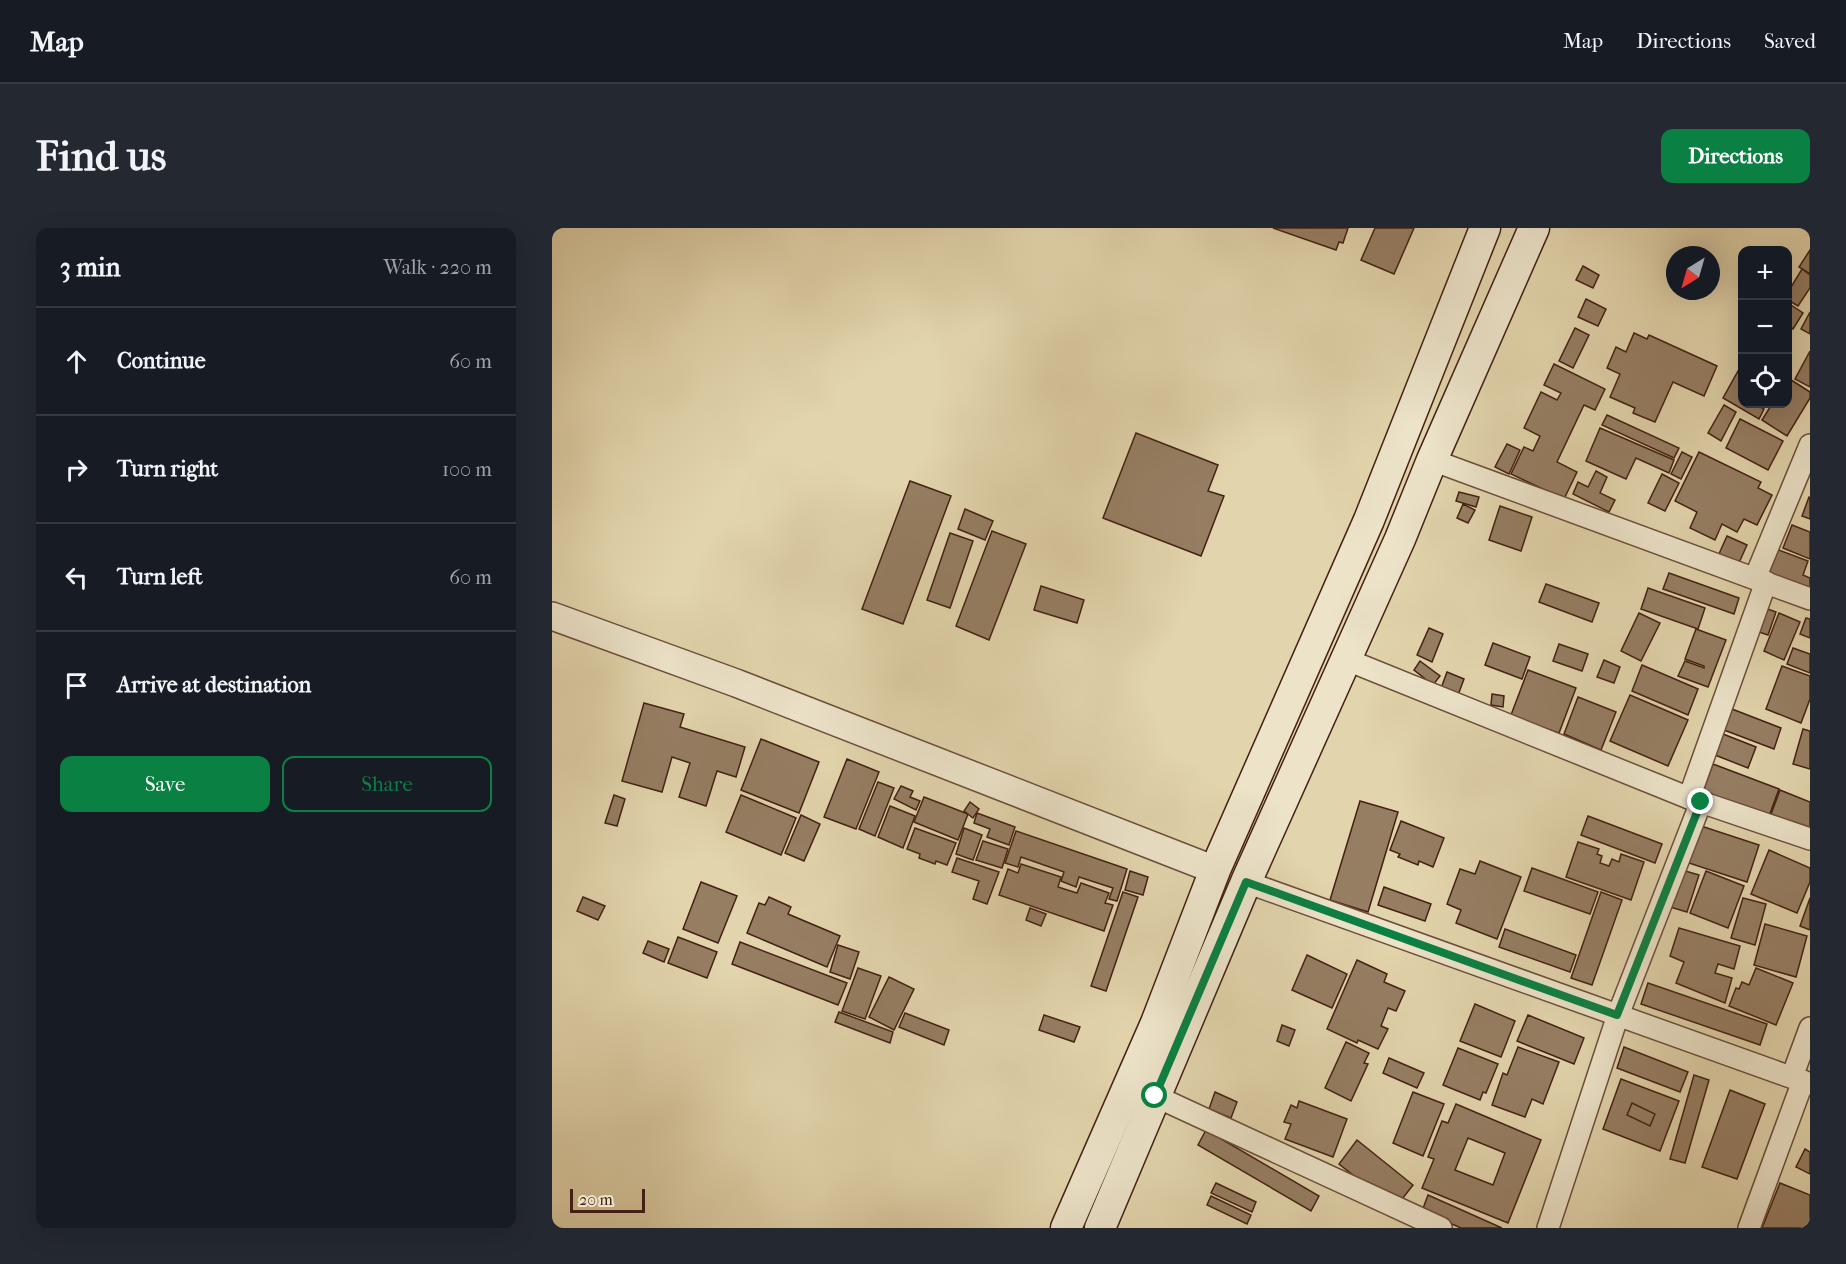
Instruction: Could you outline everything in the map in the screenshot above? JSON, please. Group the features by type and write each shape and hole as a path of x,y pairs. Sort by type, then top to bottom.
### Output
{"main road":[{"path":"1066,1228 1156,1023 1215,870 1369,520 1485,228"},
{"path":"1100,1228 1246,882 1400,539 1432,460 1534,228"}],"street":[{"path":"1548,1228 1617,1015 1695,800 1760,580 1810,446"},
{"path":"1432,460 1810,599"},
{"path":"552,616 736,683 1215,870"},
{"path":"1345,659 1695,800 1810,839"},
{"path":"1246,882 1802,1081"},
{"path":"1749,1228 1802,1081 1810,1028"},
{"path":"1155,1096 1441,1228"}],"building":[{"path":"1273,228 1348,228 1343,243 1339,242 1336,250"},
{"path":"1375,228 1414,228 1394,274 1361,260"},
{"path":"1810,250 1810,274 1799,267"},
{"path":"1583,266 1599,275 1593,288 1576,280"},
{"path":"1802,269 1810,275 1810,288 1798,306 1792,302 1792,285"},
{"path":"1586,299 1606,309 1598,326 1578,317"},
{"path":"1792,306 1803,313 1792,328"},
{"path":"1810,312 1810,334 1801,329"},
{"path":"1575,328 1589,335 1573,368 1559,361"},
{"path":"1634,333 1647,339 1649,335 1717,366 1704,396 1673,382 1655,422 1633,413 1635,408 1610,397 1620,374 1607,368 1616,347 1626,352"},
{"path":"1810,351 1810,387 1795,379"},
{"path":"1554,364 1605,389 1595,410 1584,405 1557,462 1577,472 1564,499 1511,474 1524,447 1533,451 1540,436 1524,428 1541,392 1557,400 1561,393 1544,385"},
{"path":"1738,371 1738,407 1723,398"},
{"path":"1792,381 1810,392 1810,398 1787,436 1762,420 1770,408 1792,408"},
{"path":"1724,405 1736,412 1721,441 1708,433"},
{"path":"1740,408 1764,409 1759,419"},
{"path":"1607,415 1679,448 1674,458 1602,425"},
{"path":"1740,419 1783,441 1768,470 1726,448"},
{"path":"1600,428 1674,460 1669,473 1636,458 1626,479 1586,461"},
{"path":"1136,433 1218,465 1208,491 1224,496 1201,556 1103,518"},
{"path":"1507,444 1520,450 1509,474 1495,467"},
{"path":"1682,452 1692,457 1681,479 1671,474"},
{"path":"1699,452 1761,482 1758,488 1772,495 1757,525 1744,519 1737,532 1722,524 1715,540 1690,528 1697,512 1675,501"},
{"path":"1596,471 1607,477 1600,493 1615,500 1609,512 1573,494 1578,482 1588,487"},
{"path":"1662,474 1679,483 1665,511 1648,503"},
{"path":"910,481 951,496 903,624 862,609"},
{"path":"1459,492 1479,497 1476,507 1456,501"},
{"path":"1810,498 1810,519 1802,516"},
{"path":"1463,504 1475,510 1468,523 1457,518"},
{"path":"1500,506 1532,517 1521,551 1489,540"},
{"path":"965,509 993,521 985,540 958,529"},
{"path":"1792,525 1810,532 1810,559 1783,548"},
{"path":"992,531 1026,544 989,640 956,626"},
{"path":"950,533 973,541 950,608 927,600"},
{"path":"1727,536 1747,545 1738,565 1718,556"},
{"path":"1776,549 1808,561 1803,575 1810,578 1810,590 1767,574"},
{"path":"1669,573 1739,598 1734,614 1663,589"},
{"path":"1546,584 1599,603 1592,622 1539,602"},
{"path":"1041,586 1084,600 1077,623 1034,610"},
{"path":"1648,588 1705,608 1698,629 1641,609"},
{"path":"1762,607 1776,612 1768,635 1753,630"},
{"path":"1639,613 1660,623 1641,661 1621,651"},
{"path":"1779,613 1800,622 1784,660 1764,651"},
{"path":"1806,618 1810,619 1810,638 1800,634"},
{"path":"1429,628 1443,634 1432,662 1417,655"},
{"path":"1696,629 1726,640 1708,687 1678,676 1685,661 1704,668 1704,666 1685,659"},
{"path":"1493,643 1530,657 1522,679 1485,665"},
{"path":"1559,644 1588,654 1582,671 1553,661"},
{"path":"1793,648 1810,654 1810,673 1787,664"},
{"path":"1604,660 1620,667 1614,683 1597,677"},
{"path":"1420,661 1440,676 1433,685 1414,670"},
{"path":"1642,665 1698,689 1688,715 1632,691"},
{"path":"1782,666 1810,676 1810,699 1801,723 1766,709"},
{"path":"1528,670 1576,688 1559,733 1544,728 1542,734 1511,715"},
{"path":"1447,672 1464,679 1457,698 1440,691"},
{"path":"1492,694 1504,696 1503,707 1491,705"},
{"path":"1630,695 1688,720 1668,766 1610,741"},
{"path":"1578,697 1616,712 1601,750 1564,734"},
{"path":"644,703 684,714 680,727 745,747 736,777 717,771 706,806 679,797 690,763 672,757 662,792 622,781"},
{"path":"1732,709 1781,728 1774,749 1724,730"},
{"path":"1803,729 1810,731 1810,769 1793,764"},
{"path":"1723,734 1756,747 1748,768 1715,755"},
{"path":"761,739 819,762 799,813 741,790"},
{"path":"847,759 879,772 856,829 824,817"},
{"path":"1713,764 1779,789 1768,819 1702,794"},
{"path":"878,782 894,788 875,836 859,829"},
{"path":"901,786 913,791 910,797 920,801 916,810 894,799"},
{"path":"1780,790 1810,802 1810,829 1771,814"},
{"path":"614,795 625,799 617,826 605,823"},
{"path":"741,795 796,818 781,855 726,832"},
{"path":"924,797 968,814 958,840 914,822"},
{"path":"1360,801 1398,812 1368,912 1330,900"},
{"path":"970,802 979,809 973,818 964,811"},
{"path":"890,806 915,816 903,848 878,837"},
{"path":"977,813 1015,827 1009,845 987,837 990,829 974,823"},
{"path":"801,815 820,824 804,861 785,853"},
{"path":"1588,816 1662,844 1655,863 1581,835"},
{"path":"1401,821 1444,838 1433,867 1419,861 1418,865 1398,857 1400,854 1390,850"},
{"path":"1701,826 1759,845 1747,882 1689,863"},
{"path":"915,828 956,843 947,865 936,861 935,864 919,858 920,854 907,849"},
{"path":"964,828 982,835 973,860 956,854"},
{"path":"1016,831 1127,869 1117,901 1109,899 1113,888 1079,877 1076,887 1061,881 1064,872 1021,857 1018,867 1005,863"},
{"path":"983,841 1008,849 1002,868 976,860"},
{"path":"1578,842 1599,849 1597,854 1602,856 1600,863 1609,866 1612,859 1619,862 1621,854 1644,862 1631,900 1566,877"},
{"path":"1769,850 1810,868 1810,882 1797,913 1751,894"},
{"path":"957,858 999,872 987,904 973,899 979,881 952,872"},
{"path":"1480,861 1521,877 1497,939 1456,923 1461,910 1447,904 1460,869 1475,874"},
{"path":"1021,864 1061,877 1058,887 1077,893 1081,883 1109,893 1105,903 1113,905 1104,931 999,895 1008,869 1018,873"},
{"path":"1532,868 1598,892 1590,914 1524,891"},
{"path":"1682,870 1699,875 1687,912 1670,907"},
{"path":"1130,871 1148,877 1143,895 1125,890"},
{"path":"1706,871 1744,886 1728,928 1690,913"},
{"path":"701,882 737,896 718,943 683,929"},
{"path":"1384,887 1431,904 1425,921 1378,905"},
{"path":"1123,892 1138,897 1106,991 1091,986"},
{"path":"1601,892 1622,900 1592,985 1571,978"},
{"path":"583,897 605,906 598,920 577,911"},
{"path":"769,897 791,907 788,914 840,936 827,967 747,933 759,903 765,905"},
{"path":"1743,898 1766,904 1755,945 1731,938"},
{"path":"1810,898 1810,930 1800,926"},
{"path":"1030,908 1046,914 1041,926 1026,920"},
{"path":"1765,924 1807,936 1796,977 1754,965"},
{"path":"1679,928 1740,946 1734,969 1718,964 1715,973 1732,978 1725,1003 1676,983 1684,962 1670,956"},
{"path":"1505,929 1576,955 1570,972 1499,947"},
{"path":"678,937 717,952 707,978 668,963"},
{"path":"648,941 669,949 664,962 643,953"},
{"path":"740,942 847,983 838,1005 732,964"},
{"path":"838,945 859,952 850,979 830,972"},
{"path":"1307,955 1347,974 1332,1008 1292,990"},
{"path":"1357,960 1387,974 1384,982 1405,991 1396,1011 1388,1008 1381,1026 1388,1029 1378,1049 1358,1040 1357,1043 1327,1029"},
{"path":"858,968 881,976 865,1019 842,1011"},
{"path":"1756,968 1793,983 1776,1025 1729,1006 1736,988 1739,989 1742,982 1749,985"},
{"path":"889,977 914,989 894,1030 869,1017"},
{"path":"1648,983 1767,1024 1760,1045 1641,1004"},
{"path":"1475,1004 1515,1021 1501,1057 1460,1041"},
{"path":"839,1012 893,1032 890,1043 835,1022"},
{"path":"905,1013 949,1030 944,1045 899,1027"},
{"path":"1044,1015 1080,1027 1074,1042 1039,1030"},
{"path":"1528,1015 1584,1038 1574,1064 1517,1041"},
{"path":"1282,1025 1295,1030 1289,1046 1277,1041"},
{"path":"1346,1042 1369,1053 1364,1063 1368,1064 1351,1101 1325,1088"},
{"path":"1518,1047 1559,1062 1543,1104 1532,1099 1525,1117 1492,1105 1503,1073 1507,1075"},
{"path":"1624,1047 1688,1072 1680,1092 1617,1068"},
{"path":"1458,1048 1498,1064 1486,1093 1483,1092 1480,1100 1443,1085"},
{"path":"1389,1058 1424,1073 1417,1088 1383,1073"},
{"path":"1694,1075 1709,1080 1685,1163 1670,1159"},
{"path":"1621,1079 1679,1101 1660,1151 1603,1129"},
{"path":"1730,1090 1765,1104 1737,1179 1702,1167"},
{"path":"1215,1092 1237,1102 1231,1118 1209,1109"},
{"path":"1413,1092 1444,1104 1423,1156 1393,1143"},
{"path":"1299,1101 1347,1119 1333,1157 1285,1139 1291,1124 1284,1122 1291,1105 1297,1108"},
{"path":"1632,1103 1655,1114 1650,1126 1627,1115"},
{"path":"1456,1104 1541,1140 1508,1223 1422,1188 1434,1159 1428,1157 1442,1121 1448,1123","holes":["1468,1138 1505,1153 1493,1185 1455,1170"]},
{"path":"1206,1130 1319,1196 1311,1211 1198,1145"},
{"path":"1357,1140 1413,1185 1395,1208 1339,1164"},
{"path":"1805,1149 1810,1152 1810,1174 1796,1167"},
{"path":"1216,1183 1256,1202 1252,1212 1211,1193"},
{"path":"1780,1183 1810,1195 1810,1228 1762,1228"},
{"path":"1428,1195 1502,1228 1461,1228 1422,1211"},
{"path":"1211,1196 1251,1215 1247,1224 1207,1205"}],"route":[{"path":"1155,1096 1246,882 1617,1015 1701,802"}]}
